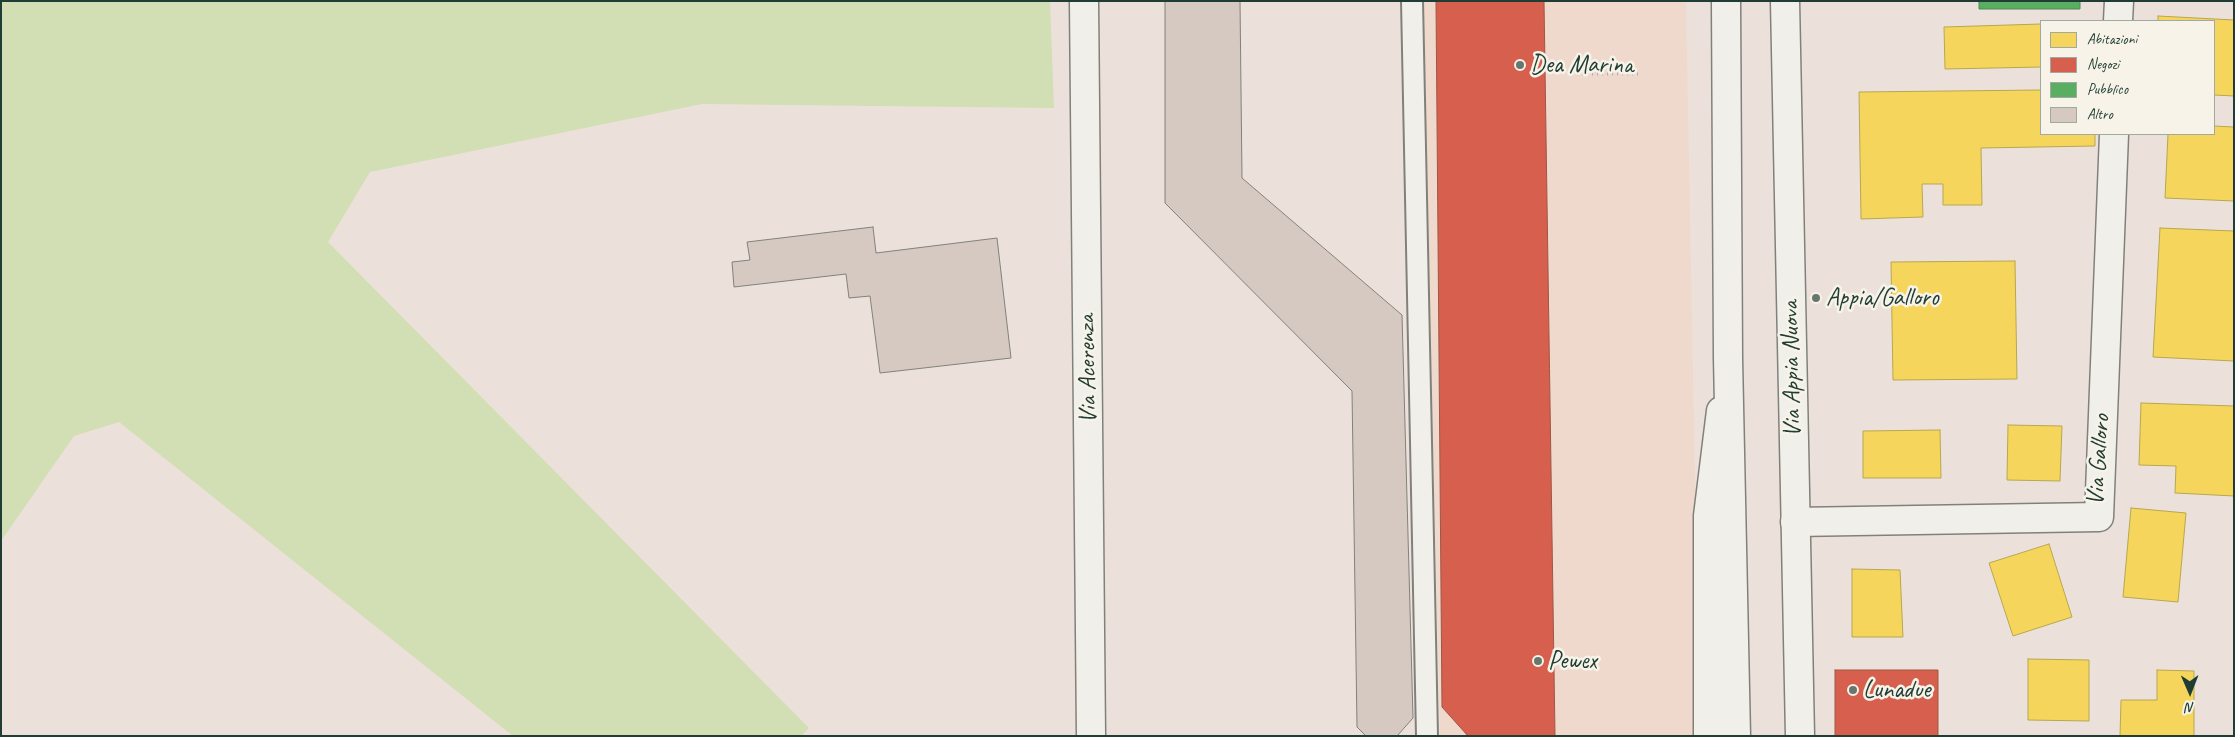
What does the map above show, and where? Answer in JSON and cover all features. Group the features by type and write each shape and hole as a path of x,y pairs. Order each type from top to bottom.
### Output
{"street":[{"name":"Via Acerenza","path":"1084,1 1091,736"},
{"path":"1726,1 1728,358 1736,736"},
{"name":"Via Appia Nuova","path":"1785,1 1800,736"},
{"path":"2118,20 2119,1"},
{"name":"Via Galloro","path":"1795,522 2099,517 2114,135"},
{"path":"1708,736 1708,516 1728,358"}],"lane":[{"path":"1412,1 1427,736"}],"path":[{"path":"1572,74 1641,74"}],"shaded area":[{"path":"1422,1 1686,1 1700,736 1440,736"}],"green space":[{"path":"1,1 1050,1 1054,108 702,104 370,172 328,242 809,728 801,736 513,736 119,422 74,436 1,541"}],"building: Abitazioni":[{"path":"2158,16 2234,20 2234,96 2215,95 2215,20 2158,20"},
{"path":"2040,24 2040,67 1945,69 1944,27"},
{"path":"2040,90 2040,135 2095,135 2095,146 1981,148 1982,205 1943,205 1943,184 1922,184 1923,217 1861,219 1859,92"},
{"path":"2215,126 2234,127 2234,201 2165,198 2168,135 2215,135"},
{"path":"2160,228 2234,231 2234,361 2153,357"},
{"path":"2015,261 2017,379 1893,380 1891,262"},
{"path":"2141,403 2234,406 2234,496 2175,493 2176,466 2139,465"},
{"path":"2008,425 2062,426 2060,481 2007,480"},
{"path":"1940,430 1941,478 1863,478 1863,431"},
{"path":"2131,508 2186,513 2178,602 2123,597"},
{"path":"2049,544 2072,617 2013,636 1989,563"},
{"path":"1852,569 1900,570 1903,637 1852,637"},
{"path":"2028,659 2089,660 2089,721 2028,720"},
{"path":"2157,670 2194,671 2194,736 2120,736 2121,700 2157,700"}],"building: Negozi":[{"path":"1436,1 1544,1 1555,736 1468,736 1442,707"},
{"path":"1835,670 1938,670 1938,736 1835,736"}],"building: Pubblico":[{"path":"1979,1 2080,1 2080,9 1979,9"}],"building: Altro":[{"path":"1165,1 1240,1 1242,178 1402,315 1413,718 1397,736 1366,736 1357,727 1352,391 1165,203"},
{"path":"873,227 876,253 997,238 1011,358 880,373 870,296 849,298 846,274 734,287 732,262 750,260 747,242"}],"place":[{"name":"Dea Marina","path":"1520,65"},
{"name":"Appia/Galloro","path":"1816,298"},
{"name":"Pewex","path":"1538,661"},
{"name":"Lunadue","path":"1853,690"}]}
